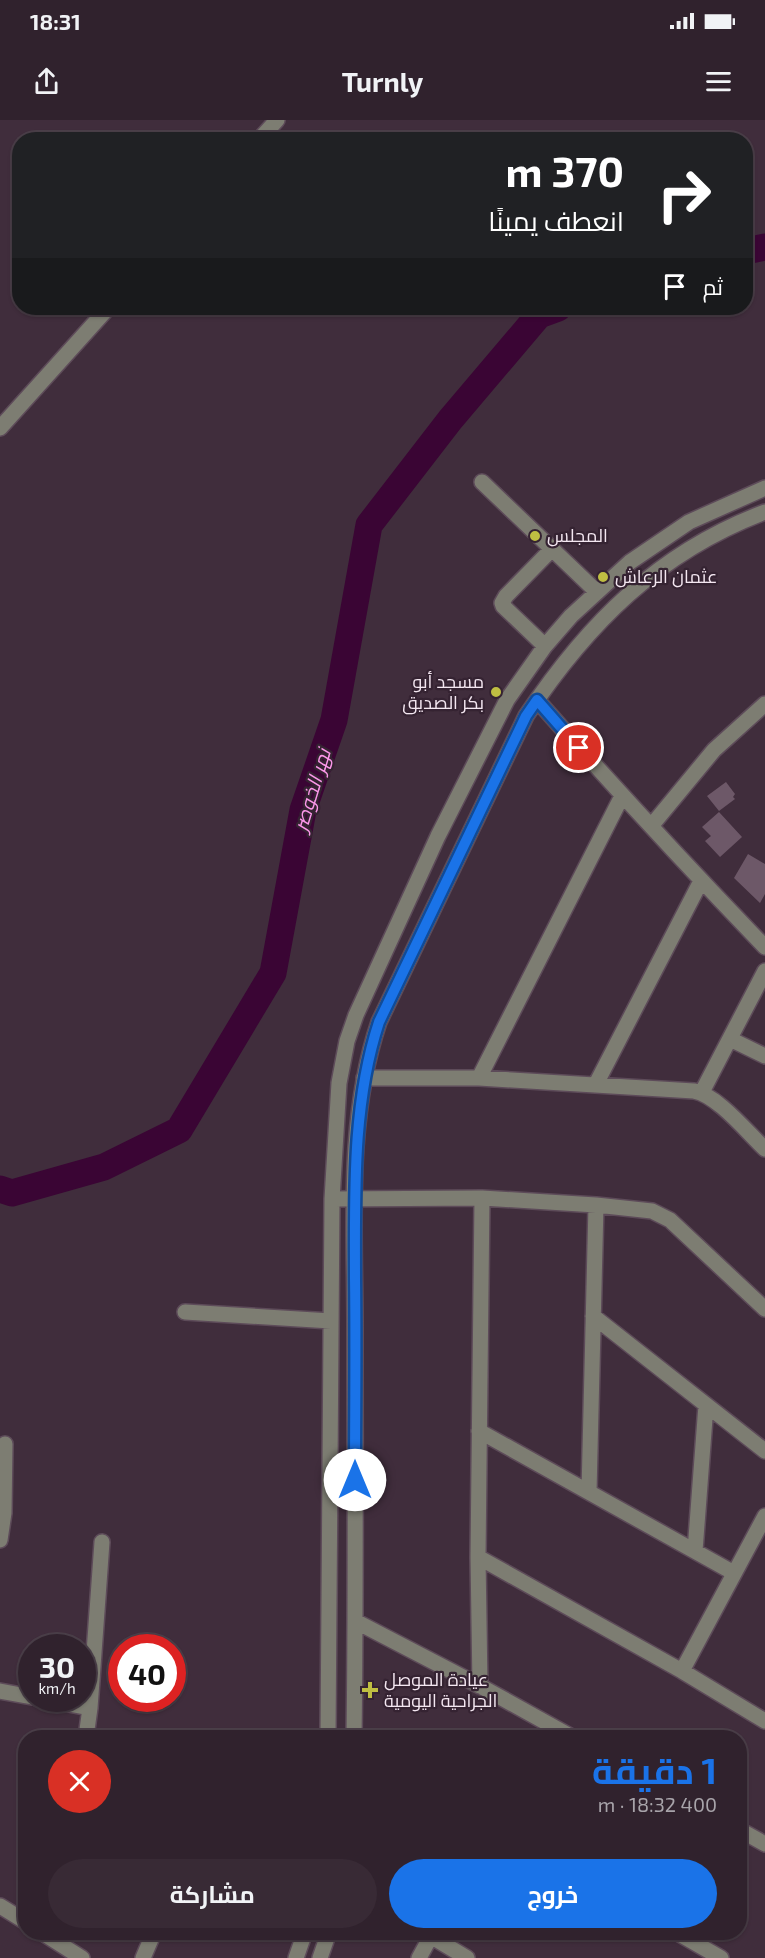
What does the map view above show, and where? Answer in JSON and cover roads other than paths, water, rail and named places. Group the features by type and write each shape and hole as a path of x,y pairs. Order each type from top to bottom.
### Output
{"street":[{"path":"266,132 277,120"},
{"path":"0,428 102,315"},
{"path":"482,482 597,592"},
{"path":"328,1730 332,1199 336,1102 347,1041 356,1015 438,836 507,700 545,646 571,616 630,562 688,522 765,488"},
{"path":"354,1730 355,1198 358,1123 364,1078 379,1022 461,848 526,716 537,700 605,615 644,580 671,560 730,526 765,512"},
{"path":"545,646 502,603 506,596 552,549"},
{"path":"537,700 622,796 765,946"},
{"path":"652,825 714,750 765,704"},
{"path":"479,1078 622,796"},
{"path":"438,836 461,848"},
{"path":"596,1084 701,880"},
{"path":"702,1092 765,971"},
{"path":"730,1039 765,1056"},
{"path":"364,1078 479,1078 702,1092 717,1103 765,1149"},
{"path":"332,1199 482,1198 652,1211 670,1220 765,1309"},
{"path":"480,1686 478,1557 482,1198"},
{"path":"589,1492 596,1205"},
{"path":"185,1312 331,1321"},
{"path":"593,1316 765,1451"},
{"path":"695,1551 706,1405"},
{"path":"479,1431 734,1573"},
{"path":"0,1540 5,1444"},
{"path":"682,1671 765,1516"},
{"path":"95,1634 102,1542"},
{"path":"478,1557 682,1671 765,1721"},
{"path":"355,1621 559,1730"},
{"path":"0,1691 18,1694"},
{"path":"87,1730 89,1712"},
{"path":"747,1834 765,1844"},
{"path":"0,1906 18,1917"},
{"path":"54,1940 82,1958"},
{"path":"143,1958 151,1940"},
{"path":"296,1958 302,1940"},
{"path":"320,1958 326,1940"},
{"path":"419,1958 425,1940"},
{"path":"437,1940 467,1958"},
{"path":"690,1940 721,1958"}],"waterway":[{"name":"نهر الخوصر","path":"753,250 765,247"},
{"name":"نهر الخوصر","path":"0,1189 12,1193 104,1167 179,1130 273,973 303,810 334,720 369,525 450,420 539,315"}],"place":[{"name":"المجلس","path":"535,536"},
{"name":"عثمان الرعاش","path":"603,577"},
{"name":"مسجد أبو بكر الصديق","path":"496,692"},
{"name":"عيادة الموصل الجراحية اليومية","path":"370,1690"}]}
